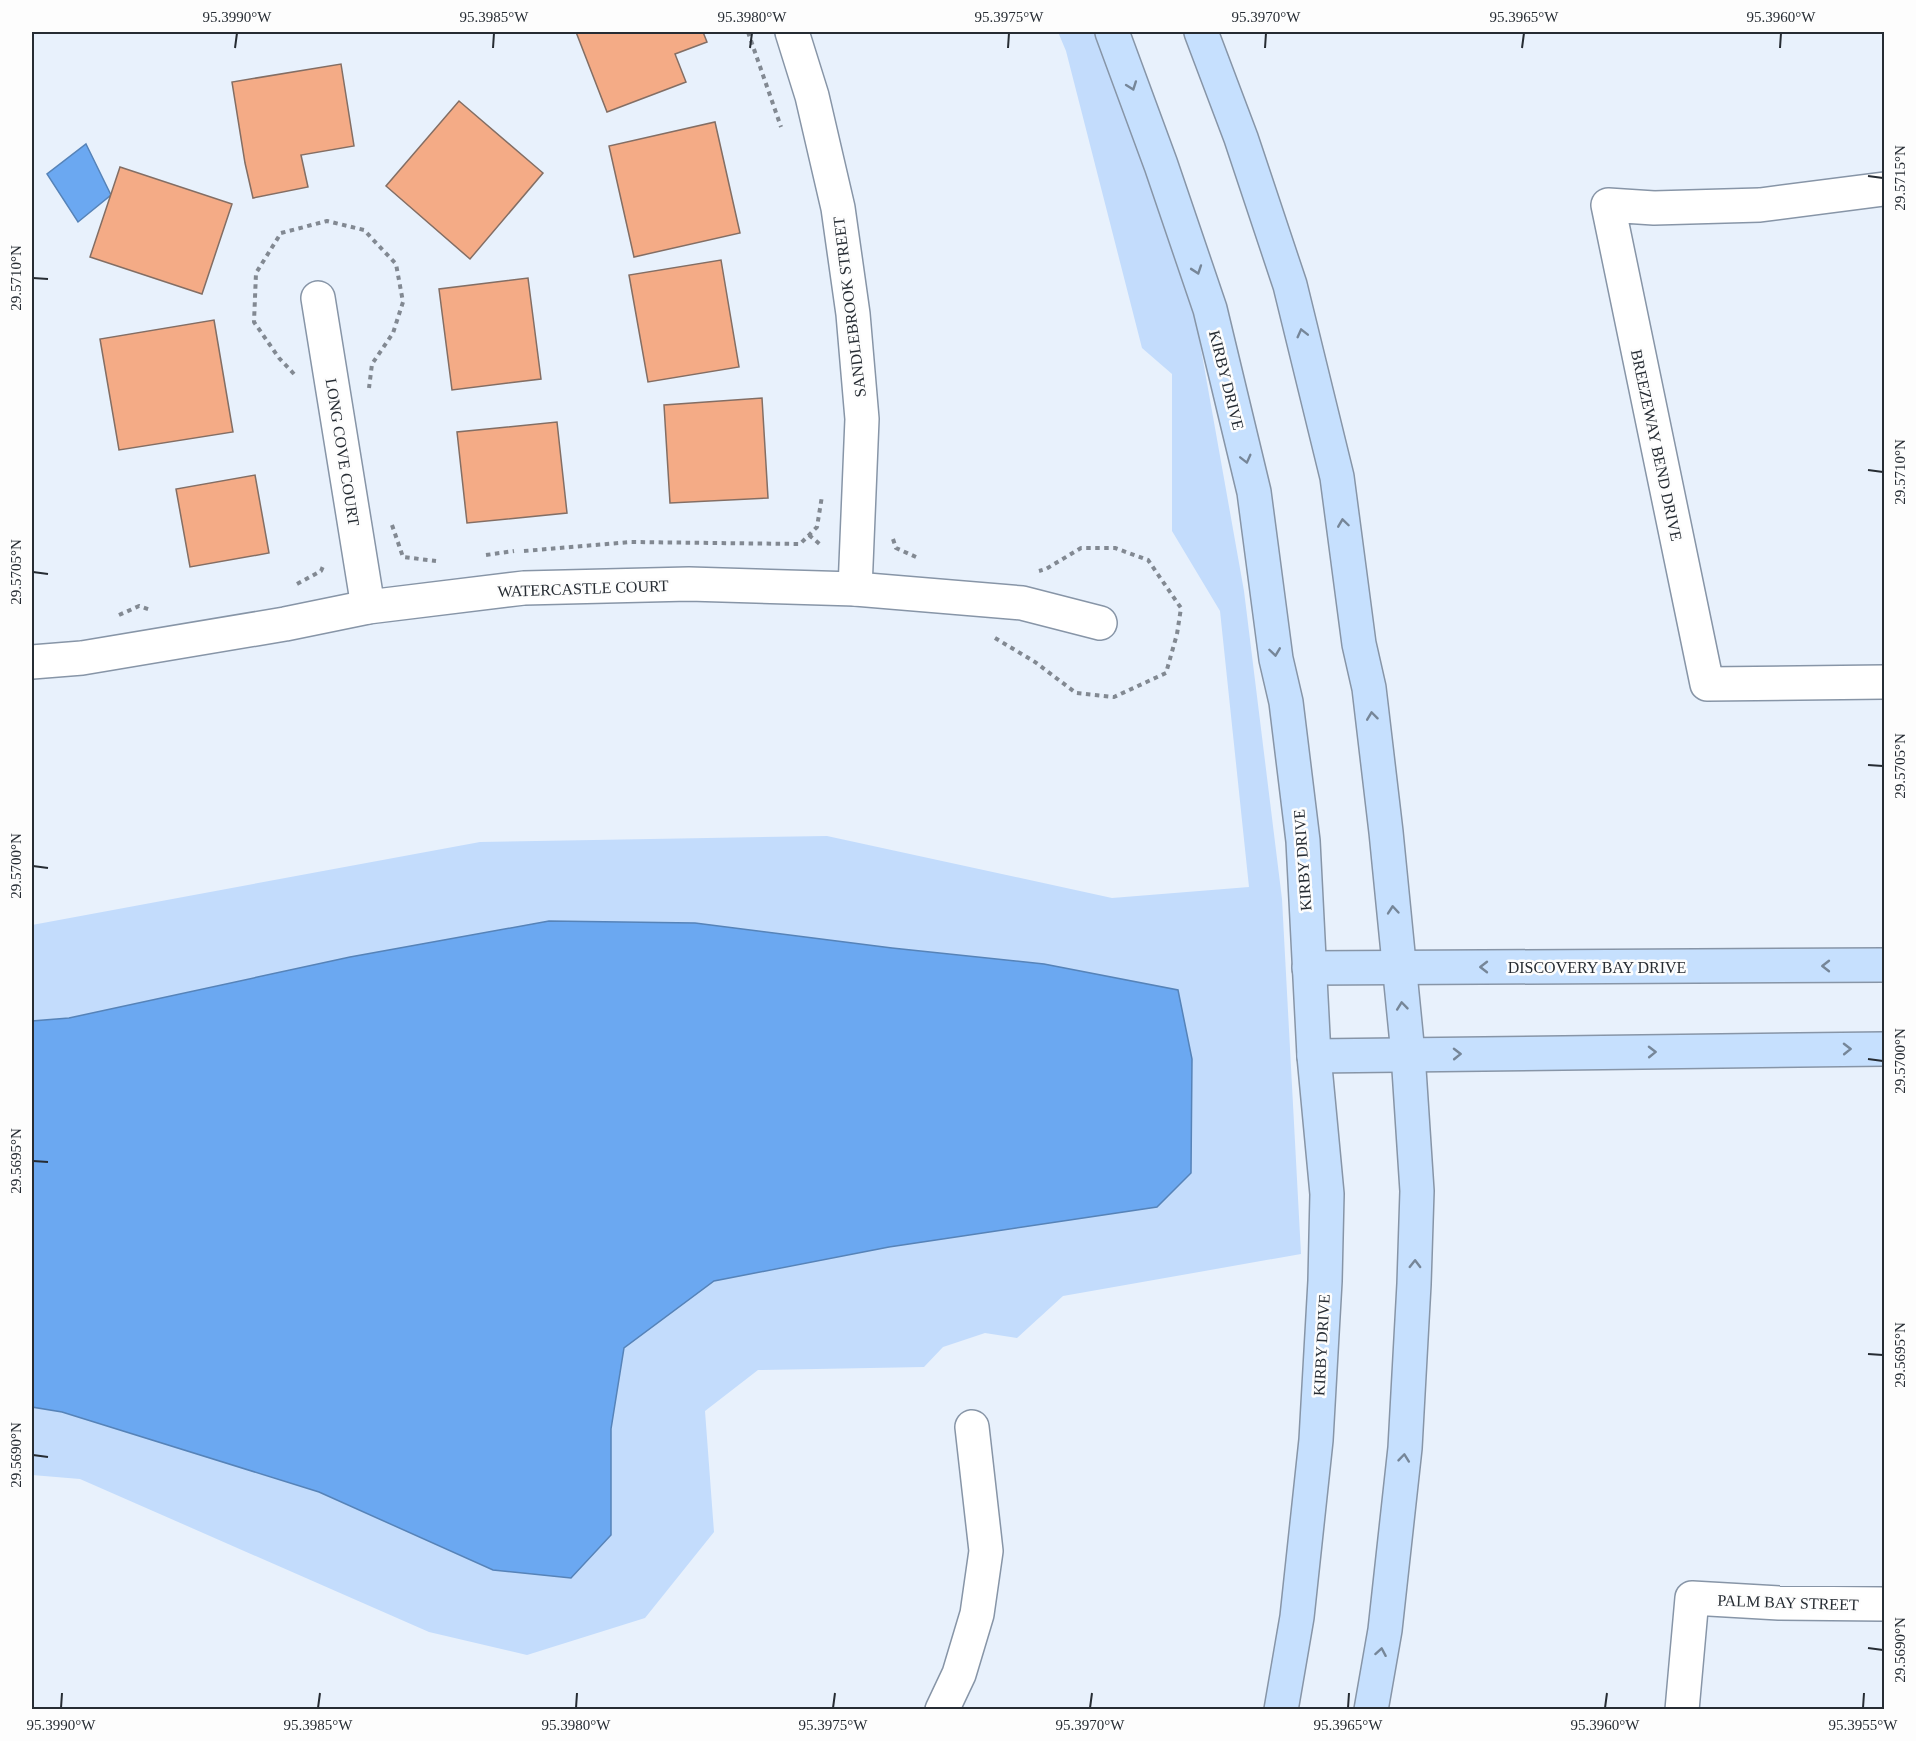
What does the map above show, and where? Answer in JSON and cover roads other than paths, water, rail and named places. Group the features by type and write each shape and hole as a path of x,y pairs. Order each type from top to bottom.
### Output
{"main road":[{"name":"KIRBY DRIVE","path":"1112,32 1161,165 1210,309 1254,492 1276,659 1286,702 1303,841 1314,1056 1327,1194 1325,1281 1316,1440 1297,1617 1281,1710"},
{"path":"1201,32 1290,285 1337,477 1359,644 1369,688 1386,832 1408,1054 1417,1191 1405,1448 1385,1630 1371,1710"},
{"name":"DISCOVERY BAY DRIVE","path":"1309,968 1884,965"},
{"path":"1314,1056 1884,1049"}],"street":[{"name":"SANDLEBROOK STREET","path":"792,32 812,96 838,208 854,314 862,419 855,589"},
{"name":"BREEZEWAY BEND DRIVE","path":"1884,189 1760,205 1654,208 1608,205 1707,684 1884,682"},
{"name":"LONG COVE COURT","path":"318,298 368,607"},
{"name":"WATERCASTLE COURT","path":"32,662 82,658 285,624 368,607 524,588 689,584 855,589 1022,603 1100,624"},
{"path":"942,1710 959,1674 977,1614 986,1551 972,1427"},
{"name":"PALM BAY STREET","path":"1682,1710 1692,1598 1779,1603 1884,1604"}],"water":[{"path":"86,144 111,195 78,222 47,174"},
{"path":"549,921 695,923 892,948 1044,964 1178,990 1192,1059 1191,1173 1157,1207 889,1247 714,1281 624,1348 611,1429 611,1535 571,1578 493,1570 319,1492 62,1412 32,1407 32,1021 69,1018 350,957"}]}
